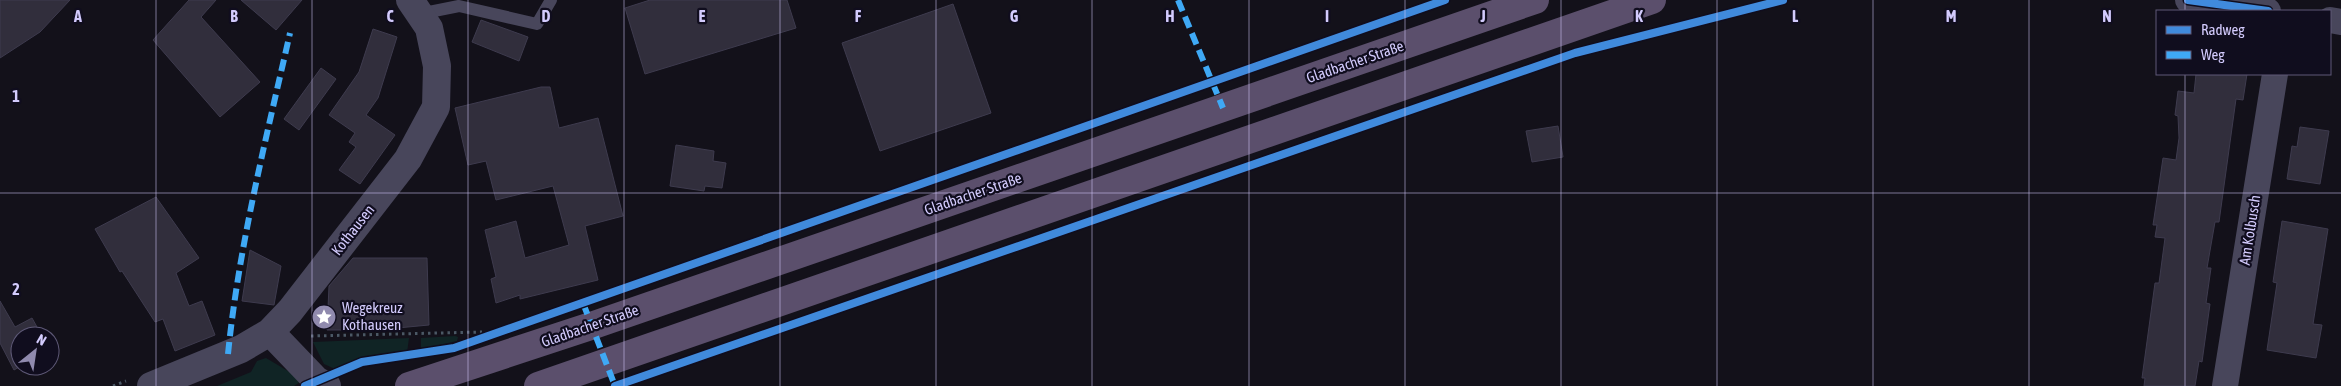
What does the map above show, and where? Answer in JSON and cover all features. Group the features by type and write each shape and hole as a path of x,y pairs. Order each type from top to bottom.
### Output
{"main road":[{"name":"Gladbacher Straße","path":"409,386 591,326 1535,0"},
{"path":"538,386 1652,0"}],"street":[{"path":"2188,0 2261,10"},
{"name":"Kothausen","path":"142,382 240,348 277,340 290,311 408,159 436,107 437,66 429,28 415,7"},
{"name":"Am Kolbusch","path":"2224,386 2275,75"},
{"path":"277,340 316,380 327,386"}],"lane":[{"path":"415,7 459,6 537,24 550,0"}],"path":[{"path":"277,340 303,336 490,333"},
{"path":"472,341 490,333"},
{"path":"113,386 142,382"}],"green space":[{"path":"458,337 457,341 421,349 421,338"},
{"path":"409,338 407,353 373,356 335,369 324,364 313,342"},
{"path":"266,358 303,380 294,386 217,386 251,372 257,361"}],"building":[{"path":"0,0 70,0 40,32 0,58"},
{"path":"189,0 216,0 201,17 260,82 220,117 153,40"},
{"path":"241,0 302,0 276,30"},
{"path":"650,0 787,0 796,28 645,74 625,8"},
{"path":"953,4 991,113 880,151 842,43"},
{"path":"481,20 528,37 519,61 472,42"},
{"path":"373,29 397,37 378,98 366,115 395,135 360,184 339,170 356,147 349,142 355,133 329,115 359,72"},
{"path":"321,68 336,79 299,130 284,119"},
{"path":"2196,75 2247,75 2243,100 2236,99 2219,222 2215,222 2207,268 2211,268 2206,303 2210,304 2202,362 2199,361 2195,386 2144,386 2145,378 2142,378 2155,283 2159,283 2165,238 2155,237 2157,225 2153,225 2163,158 2176,160 2179,138 2178,116 2175,115 2178,91 2194,93"},
{"path":"541,87 550,87 559,128 598,118 623,216 585,226 598,280 520,299 520,295 496,303 491,279 496,277 485,230 516,221 525,258 569,245 553,186 496,200 486,161 468,165 455,108"},
{"path":"1558,126 1563,157 1532,162 1526,131"},
{"path":"2300,127 2329,131 2320,184 2287,179 2292,146 2297,147"},
{"path":"676,145 714,151 713,161 726,163 722,188 705,186 704,191 670,186"},
{"path":"156,197 199,258 176,273 189,306 202,301 215,335 175,351 163,319 155,322 122,271 120,272 95,229"},
{"path":"2282,221 2328,229 2313,324 2322,325 2316,358 2267,350 2277,283 2273,282"},
{"path":"250,250 281,266 274,305 242,301"},
{"path":"353,258 427,258 429,325 376,330 327,330 329,286"},
{"path":"0,301 14,326 10,326 10,362 0,343"},
{"path":"32,318 36,326 17,326"}],"marked path":[{"path":"1178,0 1223,108"},
{"path":"228,354 246,232 290,33"},
{"path":"583,303 615,386 618,385"}],"cycle path":[{"path":"305,386 362,362 454,348 1445,0"},
{"path":"615,386 1575,53 1783,0"},
{"path":"2188,0 2261,10"}],"place":[{"name":"Wegekreuz Kothausen","path":"324,317"}]}
